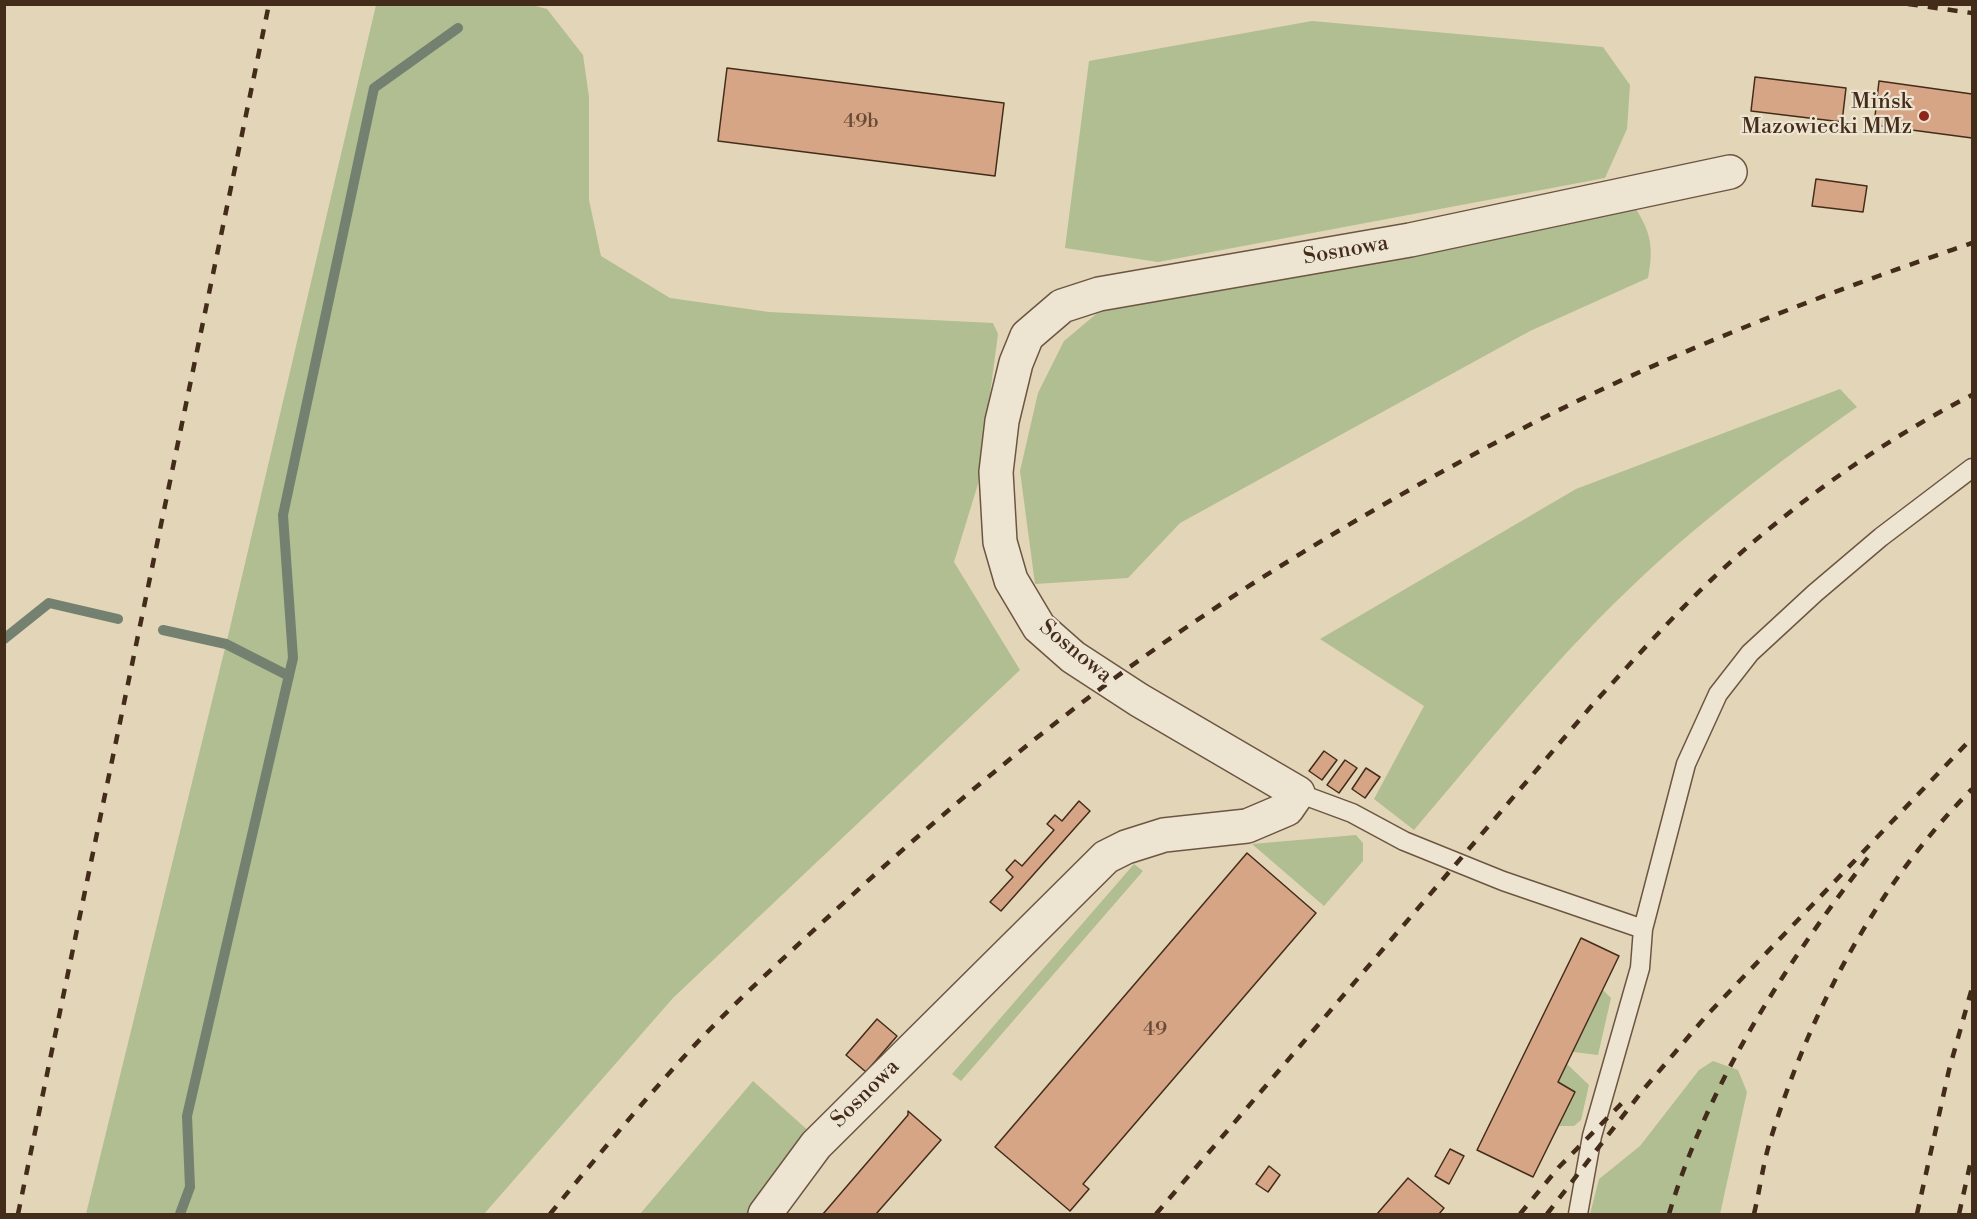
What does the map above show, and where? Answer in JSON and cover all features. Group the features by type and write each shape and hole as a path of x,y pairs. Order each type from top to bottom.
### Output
{"street":[{"name":"Sosnowa","path":"765,1215 816,1145 1106,857 1126,847 1164,835 1247,826 1287,809 1298,793 1139,700 1073,657 1039,627 1024,605 1011,580 1000,542 996,472 1008,390 1027,336 1062,306 1099,294 1410,240 1730,172"}],"lane":[{"path":"1578,1215 1592,1136 1640,969 1643,929 1686,764 1719,694 1750,653 1815,593 1881,537 1972,468"},
{"path":"1298,793 1352,813 1404,841 1503,881 1643,929"}],"green space":[{"path":"528,4 547,9 583,55 589,97 589,200 601,256 670,298 769,312 993,323 998,334 978,484 954,562 1020,670 673,998 484,1214 86,1214 228,636 376,5"},
{"path":"1312,21 1603,47 1630,85 1627,129 1605,178 1158,262 1065,248 1089,61"},
{"path":"1634,206 1650,240 1651,257 1648,278 1530,331 1180,523 1128,578 1035,584 1020,471 1038,393 1064,341 1108,304"},
{"path":"1840,389 1857,407 1738,495 1626,592 1544,678 1414,830 1374,799 1424,706 1320,639 1576,489"},
{"path":"1356,835 1363,843 1363,861 1324,906 1252,844"},
{"path":"1134,864 1143,871 961,1081 952,1074"},
{"path":"1603,990 1611,998 1598,1055 1573,1052"},
{"path":"1713,1061 1738,1070 1747,1092 1720,1214 1590,1214 1599,1179 1640,1146 1699,1070"},
{"path":"1567,1064 1589,1085 1581,1120 1574,1126 1558,1126 1558,1082"},
{"path":"753,1081 812,1134 750,1214 640,1214"}],"building":[{"path":"727,68 1004,103 995,176 718,141"},
{"path":"1755,77 1846,88 1842,122 1751,111"},
{"name":"Mińsk Mazowiecki MMz","path":"1879,81 1972,94 1972,138 1874,125"},
{"path":"1816,179 1867,186 1863,212 1812,206"},
{"path":"1324,751 1337,760 1322,780 1309,771"},
{"path":"1345,760 1357,768 1339,793 1327,785"},
{"path":"1366,768 1380,777 1365,798 1352,789"},
{"path":"1079,801 1090,811 1001,911 990,902 1013,877 1006,870 1015,860 1022,866 1054,830 1047,824 1055,815 1062,821"},
{"path":"1247,853 1316,913 1083,1184 1089,1189 1070,1211 995,1147"},
{"path":"1581,938 1619,956 1558,1082 1575,1092 1533,1177 1477,1150"},
{"path":"877,1019 897,1036 866,1072 846,1055"},
{"path":"908,1111 941,1140 876,1214 823,1214 908,1115"},
{"path":"1450,1149 1464,1156 1449,1184 1435,1176"},
{"path":"1269,1166 1280,1175 1268,1192 1256,1184"},
{"path":"1408,1178 1444,1208 1439,1214 1377,1214"}],"waterway":[{"path":"180,1214 190,1187 187,1116 293,658 283,515 374,88 458,28"},
{"path":"4,639 49,603 118,619"},
{"path":"163,630 226,644 289,676"}],"railway":[{"path":"18,1214 269,4"},
{"path":"1908,4 1972,13"},
{"path":"550,1214 692,1048 745,994 936,821 1038,737 1154,650 1249,586 1346,526 1553,413 1670,358 1730,333 1850,286 1972,243"},
{"path":"1156,1214 1594,703 1695,596 1770,528 1835,479 1902,434 1972,395"},
{"path":"1547,1214 1643,1090 1707,1015 1972,738"},
{"path":"1754,1214 1771,1138 1787,1090 1827,996 1850,951 1906,866 1937,827 1972,789"},
{"path":"1669,1214 1685,1165 1705,1118 1753,1026 1809,938 1870,855"},
{"path":"1917,1214 1949,1070 1972,988"},
{"path":"1520,1214 1559,1167 1628,1097"},
{"path":"1959,1214 1972,1156"}],"place":[{"name":"Mińsk Mazowiecki MMz","path":"1924,116"}]}
